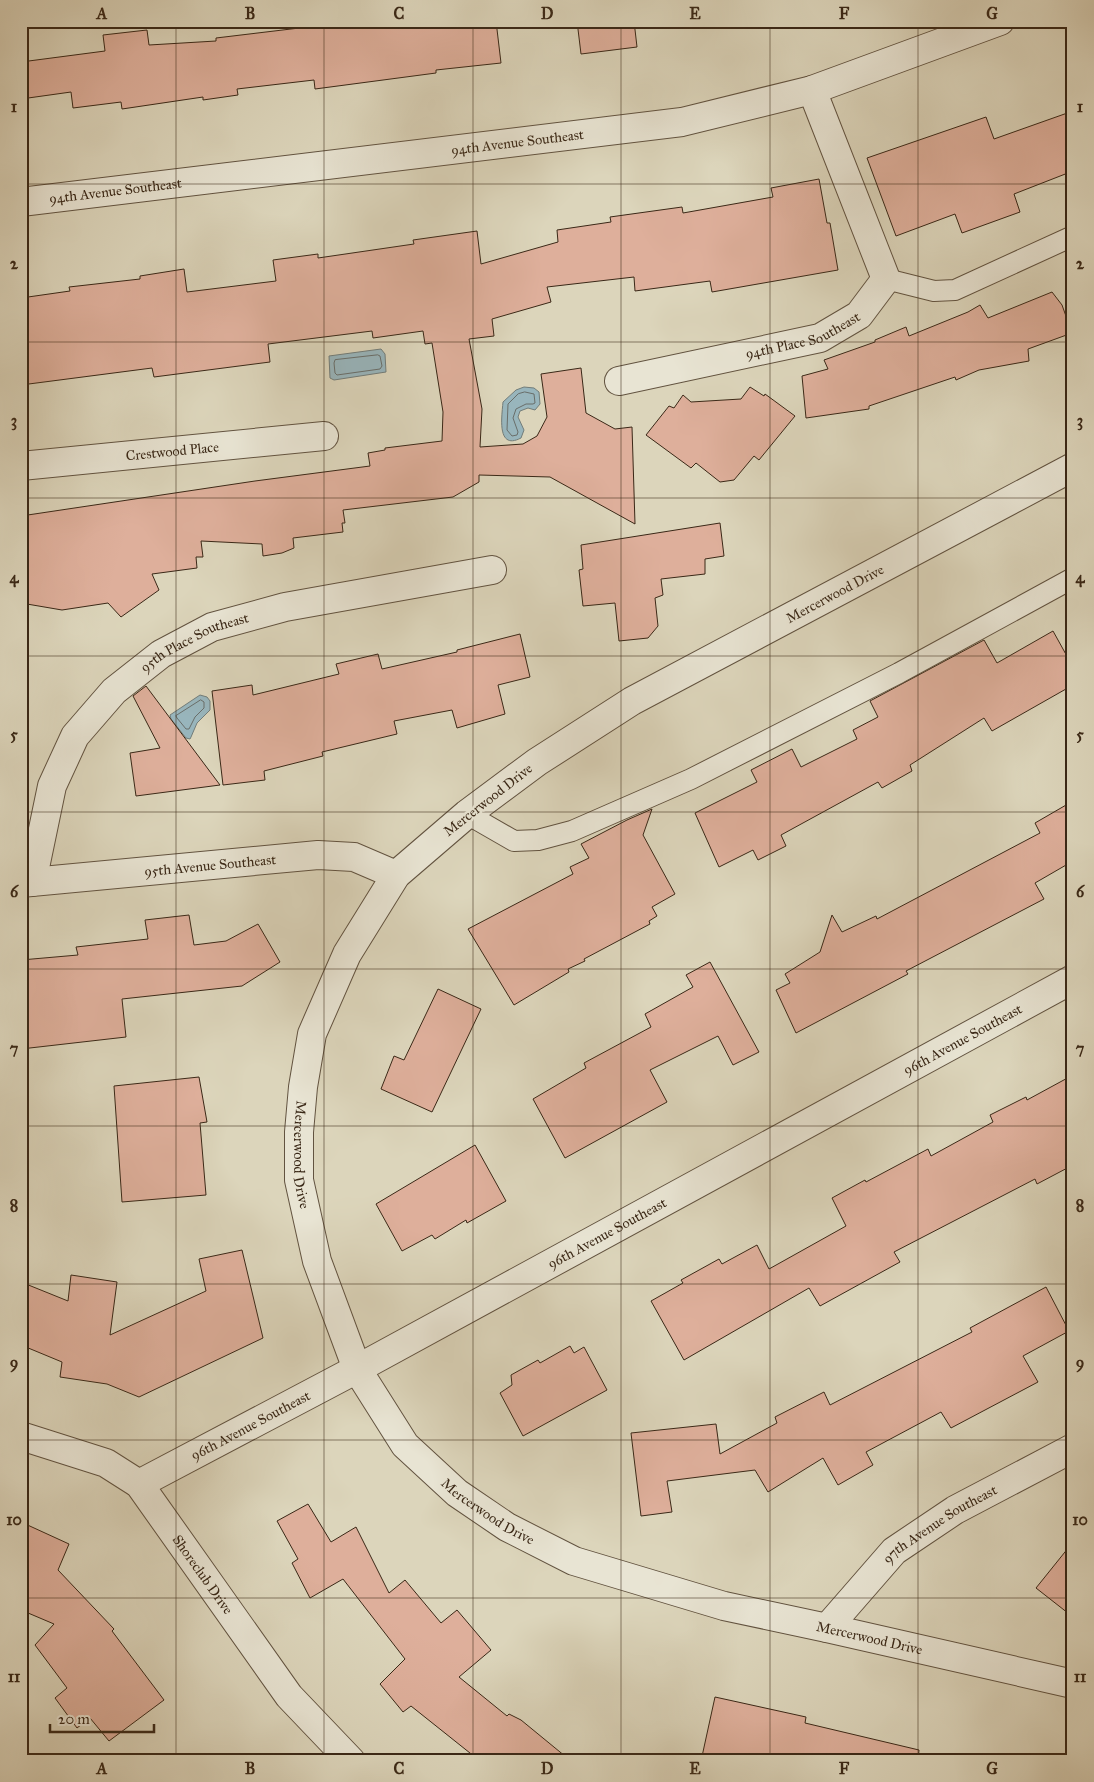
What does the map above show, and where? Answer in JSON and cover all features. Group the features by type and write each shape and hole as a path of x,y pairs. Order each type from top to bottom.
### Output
{"street":[{"name":"94th Avenue Southeast","path":"21,202 682,122 812,90 1000,21"},
{"path":"812,90 886,278"},
{"name":"94th Place Southeast","path":"619,381 820,338 860,315 886,278"},
{"name":"Crestwood Place","path":"21,466 324,436"},
{"name":"Mercerwood Drive","path":"1073,467 632,701 537,762 467,814 396,875 347,954 312,1034 303,1087 299,1132 299,1180 317,1260 357,1369 404,1445 457,1493 507,1527 574,1561 724,1606 1073,1684"},
{"name":"95th Place Southeast","path":"27,883 52,786 75,736 114,691 161,654 212,627 285,607 492,570"},
{"name":"95th Avenue Southeast","path":"27,883 318,855 354,857 396,875"},
{"name":"96th Avenue Southeast","path":"139,1484 357,1369 1073,979"},
{"name":"Shoreclub Drive","path":"21,1436 106,1463 139,1484 289,1696 351,1761"},
{"name":"97th Avenue Southeast","path":"827,1628 894,1551 955,1510 1073,1448"}],"lane":[{"path":"886,278 934,291 955,290 1073,236"},
{"path":"467,814 514,840 538,840 572,831 700,774 899,673 1073,578"}],"water":[{"path":"381,349 385,354 386,372 334,380 330,378 329,356"},
{"path":"524,387 534,388 539,392 540,404 535,410 528,408 520,411 518,417 524,430 521,438 513,441 508,440 502,430 503,402 516,390"},
{"path":"200,695 207,697 210,701 210,710 197,723 190,739 186,738 170,715"}],"building":[{"path":"316,21 496,21 501,63 436,70 436,73 315,89 314,80 237,89 238,95 203,100 203,97 122,109 121,102 73,108 71,92 21,99 21,62 105,51 103,35 147,30 149,45 216,41 216,38 316,26"},
{"path":"577,21 634,21 637,47 581,54"},
{"path":"1073,111 1073,171 1014,194 1020,212 962,233 955,214 896,236 867,158 986,117 994,139"},
{"path":"819,179 827,223 830,223 838,270 712,292 710,281 635,291 634,277 547,287 551,302 492,319 494,336 469,339 482,409 480,447 523,444 537,436 547,417 541,374 581,368 586,413 615,429 632,427 635,524 550,477 479,475 479,482 453,497 343,510 345,523 342,523 343,532 293,538 294,548 282,553 263,556 262,544 201,541 203,557 196,557 197,568 152,574 159,590 121,617 108,603 62,610 21,603 21,516 370,466 368,453 385,450 385,448 442,441 443,412 432,343 425,344 423,331 373,338 372,331 268,344 270,362 154,377 152,368 21,385 21,298 70,291 69,287 140,279 140,276 184,269 187,292 276,281 273,260 318,254 318,258 414,244 413,240 477,231 481,264 558,242 557,230 611,222 610,217 682,207 683,213 773,197 771,188"},
{"path":"1052,292 1062,305 1072,333 1028,349 1029,361 979,370 956,380 955,377 869,406 869,409 806,418 802,376 828,369 824,360 875,342 875,340 906,327 909,336 968,312 980,305 988,318"},
{"path":"750,387 764,396 765,394 795,416 759,460 754,456 734,480 720,482 696,463 691,468 646,435 669,406 674,408 683,395 691,402 741,399"},
{"path":"720,523 724,556 705,559 705,574 661,579 663,595 655,598 658,626 648,638 619,641 615,603 583,606 579,570 583,569 581,545"},
{"path":"1053,631 1073,667 1073,685 992,731 984,718 910,765 912,771 882,788 878,782 781,835 786,846 758,860 753,850 719,867 695,813 757,782 751,770 792,749 801,767 857,739 853,730 878,717 870,701 984,640 997,663"},
{"path":"520,634 530,677 498,685 505,714 457,728 452,710 394,721 397,734 322,752 323,756 264,771 265,780 223,785 212,691 252,685 253,695 339,674 336,664 378,654 382,669 457,652 457,650"},
{"path":"146,686 220,785 136,796 130,753 160,748 133,696"},
{"path":"1073,801 1073,861 1035,883 1044,899 906,971 908,974 796,1033 776,990 790,983 785,974 820,952 832,915 842,932 876,916 877,919 1040,833 1035,823"},
{"path":"652,809 643,835 675,894 652,907 657,916 649,921 650,924 584,959 585,961 568,969 569,972 514,1005 468,929 573,874 570,867 589,858 581,844"},
{"path":"189,915 194,945 226,941 258,924 280,962 242,986 122,999 126,1037 21,1049 21,960 78,955 76,947 148,939 145,920"},
{"path":"710,962 759,1052 733,1065 718,1036 650,1070 667,1102 565,1158 533,1099 586,1068 584,1063 651,1027 645,1014 693,987 686,975"},
{"path":"438,989 481,1009 432,1112 381,1089 394,1056 404,1060"},
{"path":"1073,1075 1073,1165 1037,1184 1035,1179 894,1252 900,1262 820,1306 809,1288 684,1360 651,1301 683,1283 681,1280 719,1259 722,1264 757,1245 769,1269 846,1226 832,1198 928,1149 931,1156 993,1122 990,1115 1026,1097 1027,1100"},
{"path":"199,1077 207,1122 200,1123 206,1195 122,1202 114,1086"},
{"path":"475,1145 506,1201 467,1223 466,1220 435,1239 432,1235 402,1251 376,1204"},
{"path":"242,1250 263,1338 139,1397 107,1384 60,1377 62,1362 21,1345 21,1282 68,1301 71,1275 117,1282 110,1335 206,1291 199,1259"},
{"path":"1046,1287 1069,1331 1023,1356 1038,1382 951,1428 941,1412 866,1452 873,1465 838,1485 823,1458 768,1492 755,1470 667,1481 672,1512 641,1516 631,1433 716,1424 720,1454 777,1423 775,1417 824,1392 830,1405 972,1332 970,1328"},
{"path":"570,1346 574,1353 584,1347 607,1390 523,1436 500,1393 512,1385 511,1375 538,1360 540,1363"},
{"path":"308,1504 331,1542 356,1527 389,1593 405,1580 441,1623 457,1610 491,1650 459,1677 507,1716 509,1714 521,1720 571,1761 480,1761 411,1706 403,1712 380,1684 405,1659 343,1579 310,1598 292,1563 298,1559 277,1521"},
{"path":"21,1522 69,1544 58,1570 114,1629 112,1631 164,1700 109,1741 90,1718 77,1728 55,1698 67,1688 35,1645 54,1624 21,1610"},
{"path":"1073,1542 1073,1617 1036,1588"},
{"path":"715,1697 806,1717 805,1723 919,1750 918,1761 701,1761"}]}
